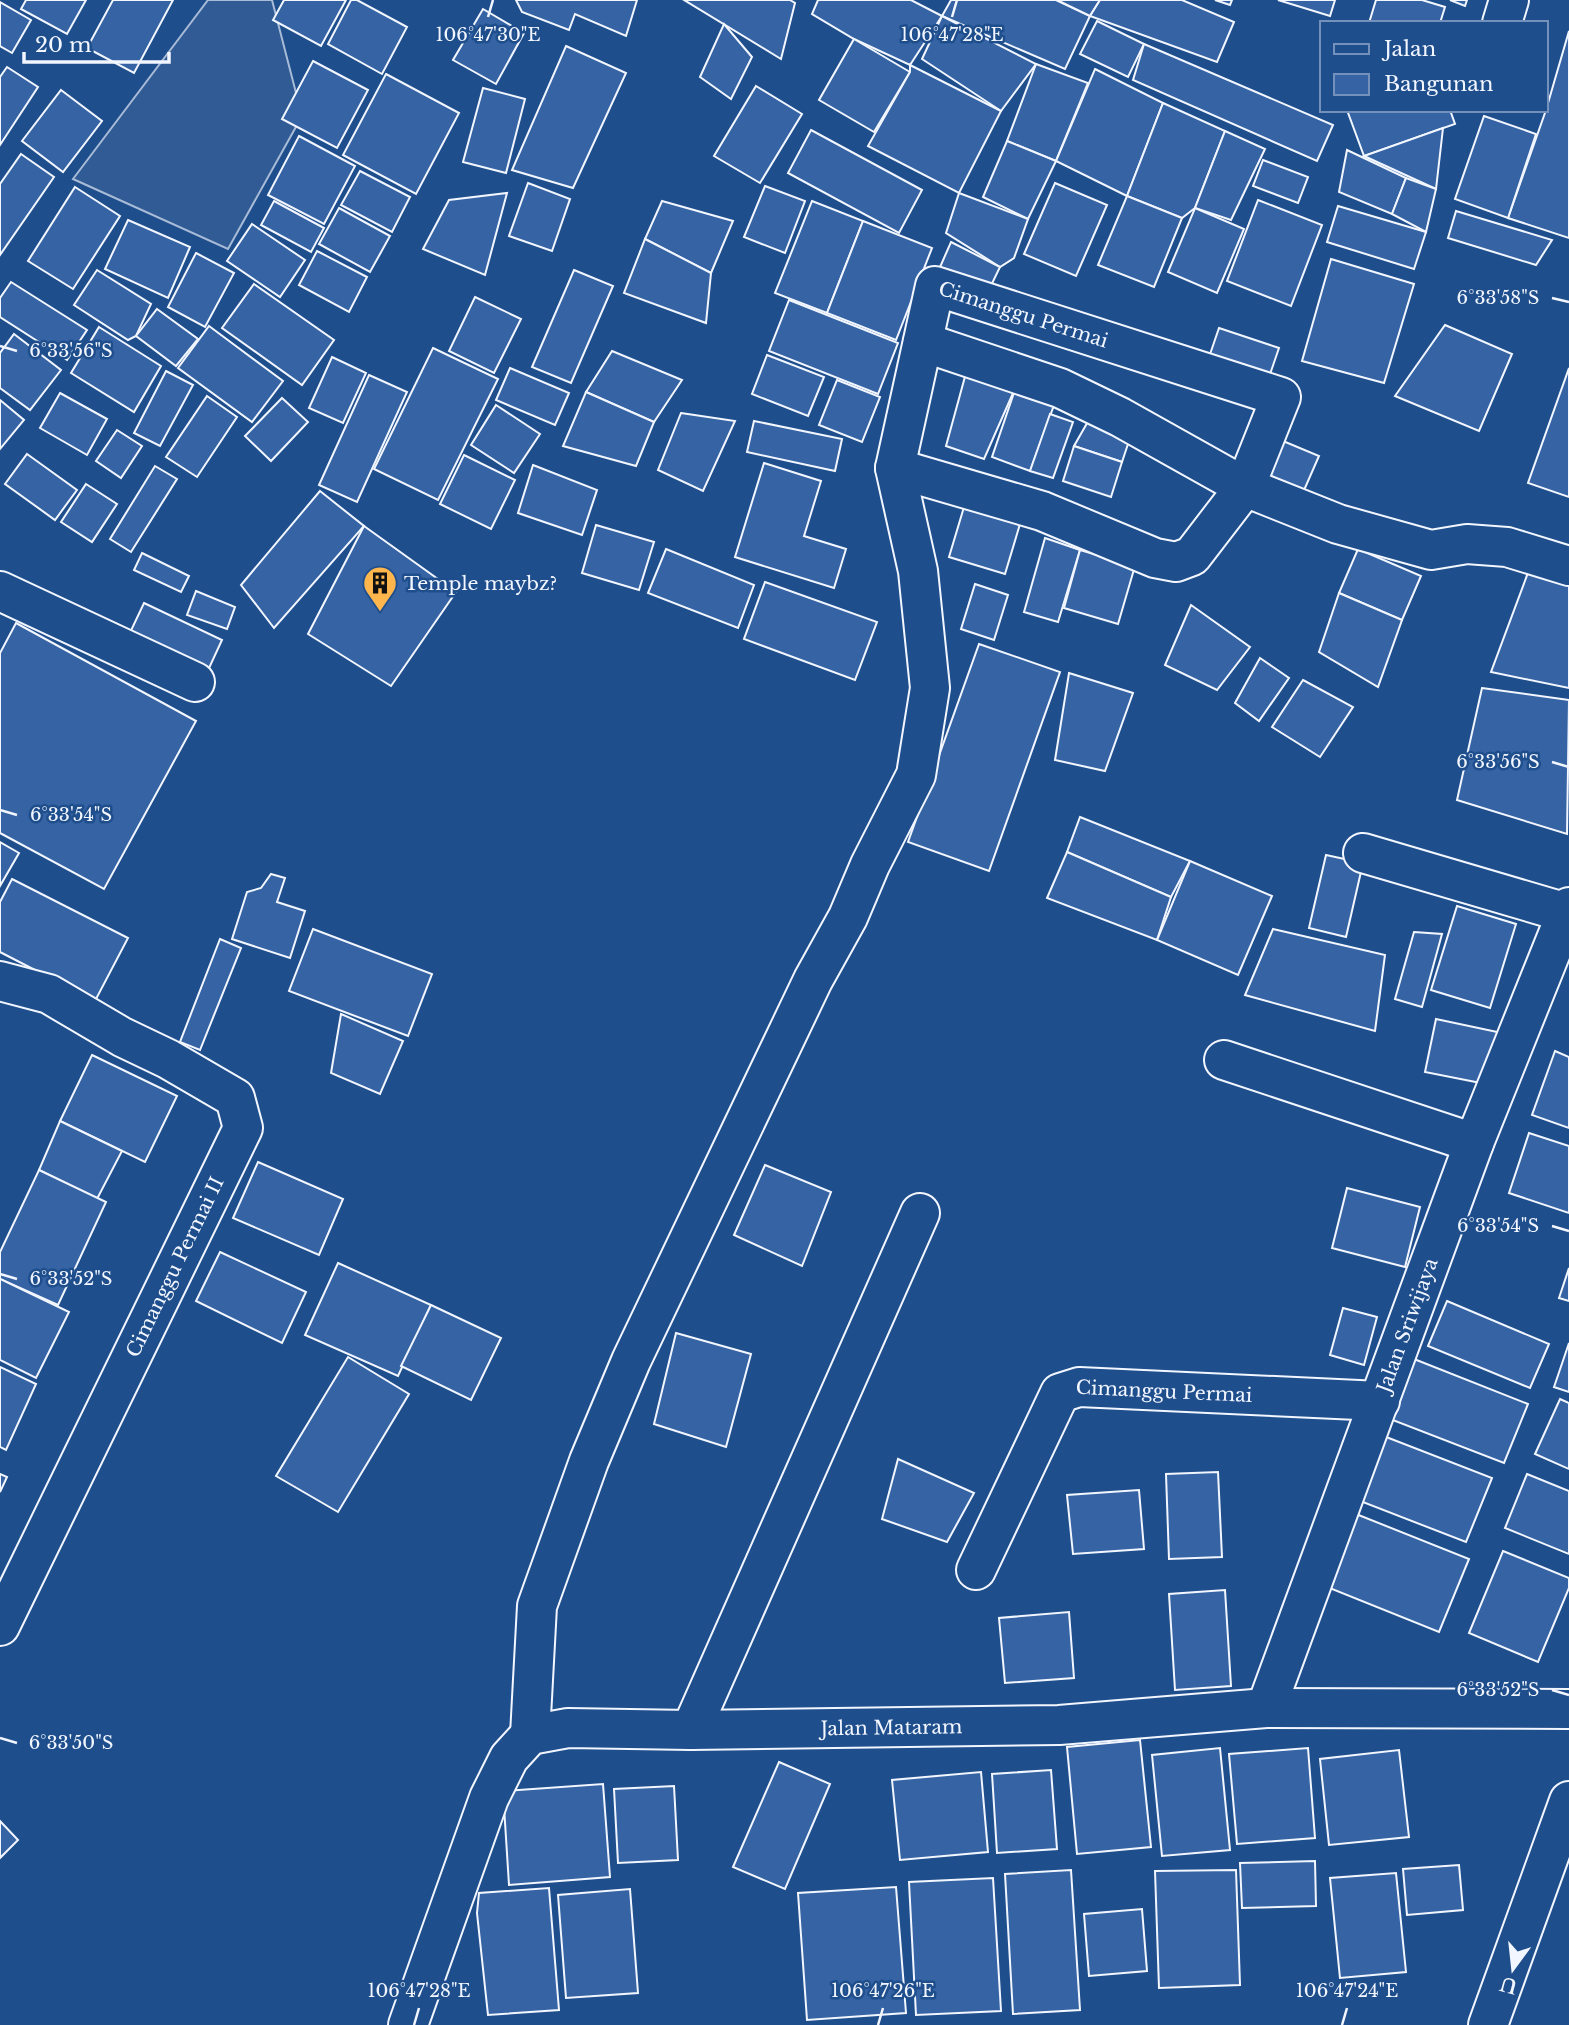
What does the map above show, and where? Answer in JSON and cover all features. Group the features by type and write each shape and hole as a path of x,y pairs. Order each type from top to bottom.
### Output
{"street":[{"path":"1503,21 1509,0"},
{"name":"Cimanggu Permai","path":"530,1735 537,1606 589,1461 631,1361 813,981 848,917 916,775 930,688 918,571 895,468 935,286 1281,397 1245,487"},
{"path":"923,342 1060,387 1120,417 1245,487 1338,524 1431,550 1467,544 1507,547 1569,566"},
{"path":"895,468 1042,511 1155,558 1176,562 1192,556 1245,487"},
{"path":"0,591 195,682"},
{"path":"1363,853 1568,910"},
{"name":"Jalan Sriwijaya","path":"1266,1708 1474,1143 1568,910"},
{"name":"Cimanggu Permai II","path":"0,981 49,994 235,1098 243,1128 0,1626"},
{"path":"1224,1060 1474,1143"},
{"path":"691,1730 920,1213"},
{"name":"Cimanggu Permai","path":"976,1570 1060,1393 1079,1387 1380,1401"},
{"name":"Jalan Mataram","path":"530,1735 568,1727 691,1730 1059,1725 1266,1708 1569,1709"},
{"path":"408,2025 489,1798 509,1758 530,1735"},
{"path":"1488,2025 1569,1801"}],"shaded area":[{"path":"208,0 272,0 302,116 228,249 73,179"}],"building":[{"path":"26,0 86,0 67,34 21,9"},
{"path":"113,0 173,0 134,73 87,48"},
{"path":"284,0 346,0 321,46 273,20"},
{"path":"351,0 357,0 407,27 382,74 328,44"},
{"path":"516,0 637,0 626,36 575,14 569,30 522,12"},
{"path":"684,0 790,0 795,3 781,59"},
{"path":"818,0 911,0 942,16 910,65 854,39 812,14"},
{"path":"951,0 1056,0 1090,16 1065,69 942,16"},
{"path":"1057,0 1100,0 1090,16"},
{"path":"1100,0 1182,0 1234,22 1217,62 1090,16"},
{"path":"1215,0 1232,0 1230,5"},
{"path":"1278,0 1335,0 1330,16"},
{"path":"1376,0 1422,0 1445,7 1441,21 1370,21"},
{"path":"1450,0 1467,0 1465,6"},
{"path":"0,2 31,20 12,53 0,46"},
{"path":"483,9 524,33 496,84 453,60"},
{"path":"942,16 1036,64 1001,111 922,59"},
{"path":"1097,21 1144,44 1128,77 1080,54"},
{"path":"724,24 752,57 731,99 700,77"},
{"path":"1569,31 1569,238 1508,218 1545,112 1548,112 1548,103"},
{"path":"854,39 910,72 874,132 819,100"},
{"path":"1144,44 1333,125 1317,161 1133,80"},
{"path":"566,46 626,73 573,188 512,170"},
{"path":"313,61 368,90 337,148 282,119"},
{"path":"1036,64 1088,83 1056,161 1007,141"},
{"path":"910,65 1001,111 959,193 868,146 910,72"},
{"path":"7,67 38,87 0,145 0,77"},
{"path":"1095,69 1163,103 1127,196 1056,161"},
{"path":"386,74 459,113 416,194 343,155"},
{"path":"756,86 802,114 760,183 714,156"},
{"path":"483,88 525,99 506,173 463,162"},
{"path":"61,90 102,121 63,172 22,141"},
{"path":"1163,103 1225,131 1195,208 1182,218 1127,196"},
{"path":"1348,112 1451,112 1455,124 1364,156"},
{"path":"1484,116 1536,134 1508,218 1455,199"},
{"path":"1443,128 1436,189 1364,156"},
{"path":"811,130 922,190 899,233 788,173"},
{"path":"1225,131 1265,149 1231,220 1195,208"},
{"path":"299,136 355,166 324,224 268,195"},
{"path":"1007,141 1056,161 1028,219 983,197"},
{"path":"1347,150 1406,178 1392,214 1339,192"},
{"path":"21,154 54,177 0,255 0,184"},
{"path":"1263,160 1308,177 1298,203 1253,186"},
{"path":"360,171 410,197 392,232 341,205"},
{"path":"1406,178 1436,189 1426,232 1392,214"},
{"path":"528,183 570,199 552,251 509,236"},
{"path":"1055,183 1107,205 1076,276 1024,254"},
{"path":"765,186 805,201 785,253 744,237"},
{"path":"75,187 120,216 73,289 28,261"},
{"path":"507,193 485,275 423,249 449,200"},
{"path":"959,193 1028,219 1014,258 1000,267 946,233"},
{"path":"1127,196 1182,218 1154,287 1098,265"},
{"path":"1258,200 1322,225 1291,306 1227,281"},
{"path":"274,201 324,228 311,252 261,225"},
{"path":"662,201 733,221 711,273 645,239"},
{"path":"812,201 863,221 827,313 775,293"},
{"path":"1338,206 1426,232 1414,269 1327,242"},
{"path":"339,208 390,236 370,272 319,244"},
{"path":"1195,208 1244,229 1217,293 1168,272"},
{"path":"1456,211 1552,240 1536,265 1448,238"},
{"path":"128,220 190,247 168,298 105,269"},
{"path":"863,221 932,248 896,340 827,313"},
{"path":"252,224 305,260 280,297 227,261"},
{"path":"645,239 711,273 706,323 624,293"},
{"path":"951,242 1000,267 986,296 937,274"},
{"path":"317,251 367,277 349,312 299,285"},
{"path":"196,253 234,273 205,327 168,307"},
{"path":"1331,259 1414,284 1384,383 1302,361"},
{"path":"97,270 151,304 136,336 128,340 74,305"},
{"path":"574,270 613,286 571,383 532,367"},
{"path":"11,282 87,330 67,360 0,317 0,298"},
{"path":"254,284 334,340 302,385 222,328"},
{"path":"475,297 521,319 494,373 449,351"},
{"path":"789,300 898,343 878,394 769,351"},
{"path":"157,309 198,339 176,366 136,336"},
{"path":"1445,325 1512,354 1479,431 1395,396"},
{"path":"209,326 283,381 252,422 178,368"},
{"path":"99,327 161,366 134,412 71,373"},
{"path":"1219,328 1279,348 1267,383 1207,363"},
{"path":"14,334 61,370 30,410 0,388 0,353"},
{"path":"433,348 498,379 438,500 374,469"},
{"path":"612,351 682,380 654,422 586,392"},
{"path":"767,355 824,377 808,416 752,394"},
{"path":"332,357 366,373 343,423 309,408"},
{"path":"969,362 1017,384 984,459 946,446"},
{"path":"510,368 569,393 555,425 496,400"},
{"path":"1569,368 1569,497 1528,483"},
{"path":"166,371 193,385 160,446 134,433"},
{"path":"369,375 407,392 357,502 319,485"},
{"path":"837,380 880,397 862,442 819,425"},
{"path":"1017,384 1057,397 1030,471 992,457"},
{"path":"586,392 654,422 636,466 563,446"},
{"path":"60,393 107,419 87,455 40,428"},
{"path":"207,396 237,417 197,477 166,457"},
{"path":"282,398 308,422 271,461 245,436"},
{"path":"0,400 24,420 0,449"},
{"path":"496,405 540,434 514,473 471,445"},
{"path":"681,413 735,421 703,491 658,470"},
{"path":"1050,414 1073,422 1053,478 1030,471"},
{"path":"1090,418 1132,432 1122,462 1074,446"},
{"path":"754,421 842,439 835,471 747,452"},
{"path":"117,430 142,446 121,478 96,461"},
{"path":"1283,441 1319,456 1298,504 1262,488"},
{"path":"1074,446 1122,462 1111,497 1063,481"},
{"path":"27,454 77,490 55,520 5,484"},
{"path":"464,455 515,480 491,529 440,504"},
{"path":"764,463 821,481 804,536 846,549 834,588 735,557"},
{"path":"533,465 597,490 582,535 518,513"},
{"path":"155,466 177,479 131,552 110,539"},
{"path":"86,484 117,504 92,542 61,522"},
{"path":"320,491 364,526 274,628 241,585"},
{"path":"964,507 1020,524 1005,574 949,557"},
{"path":"596,525 654,542 639,590 582,573"},
{"name":"Temple maybz?","path":"364,526 456,592 391,686 308,634"},
{"path":"1045,538 1080,550 1058,622 1024,612"},
{"path":"666,549 754,585 738,628 648,593"},
{"path":"1358,549 1421,576 1402,620 1339,593"},
{"path":"1080,550 1135,566 1118,624 1064,608"},
{"path":"142,553 189,576 181,592 134,570"},
{"path":"1532,562 1569,575 1569,688 1491,672"},
{"path":"765,582 877,622 855,680 744,639"},
{"path":"975,584 1008,595 994,640 961,629"},
{"path":"196,591 235,607 227,629 187,615"},
{"path":"1339,593 1402,620 1378,687 1319,652"},
{"path":"144,603 222,640 204,679 126,641"},
{"path":"1191,605 1250,647 1217,690 1165,665"},
{"path":"16,623 196,721 104,889 0,833 0,653"},
{"path":"979,644 1060,672 989,871 908,842"},
{"path":"1260,658 1289,678 1259,721 1235,703"},
{"path":"1069,673 1133,693 1105,771 1055,760"},
{"path":"1303,680 1353,707 1320,757 1272,727"},
{"path":"1482,688 1569,700 1567,834 1457,800"},
{"path":"1080,817 1190,861 1171,897 1067,852"},
{"path":"0,842 19,853 0,886"},
{"path":"1067,852 1171,897 1157,940 1047,898"},
{"path":"1326,855 1363,863 1346,937 1309,928"},
{"path":"1190,861 1272,896 1238,975 1157,940"},
{"path":"271,874 285,878 277,902 305,911 290,958 232,939 247,892 261,888"},
{"path":"12,879 128,938 95,1001 0,952 0,902"},
{"path":"1457,906 1516,924 1490,1008 1431,990"},
{"path":"313,929 432,974 408,1036 289,991"},
{"path":"1273,929 1385,955 1375,1031 1245,995"},
{"path":"1414,932 1442,934 1422,1007 1395,999"},
{"path":"220,939 241,948 200,1050 180,1042"},
{"path":"341,1014 403,1041 380,1094 331,1073"},
{"path":"1436,1019 1502,1033 1491,1085 1425,1072"},
{"path":"1555,1051 1569,1057 1569,1128 1532,1115"},
{"path":"92,1055 177,1096 145,1162 60,1121"},
{"path":"60,1121 122,1151 97,1199 39,1170"},
{"path":"1529,1133 1569,1146 1569,1213 1509,1193"},
{"path":"258,1162 343,1199 319,1255 233,1218"},
{"path":"765,1165 831,1192 802,1266 734,1235"},
{"path":"39,1170 106,1202 58,1305 0,1279 0,1252"},
{"path":"1347,1188 1420,1207 1405,1267 1332,1248"},
{"path":"220,1252 306,1292 282,1343 196,1301"},
{"path":"338,1263 431,1305 398,1376 305,1335"},
{"path":"1569,1268 1569,1301 1559,1298"},
{"path":"0,1279 69,1312 36,1378 0,1360"},
{"path":"1447,1301 1549,1344 1530,1388 1428,1346"},
{"path":"431,1305 501,1338 471,1400 401,1366"},
{"path":"1343,1308 1377,1317 1364,1365 1330,1355"},
{"path":"676,1333 751,1354 726,1447 654,1424"},
{"path":"1569,1343 1569,1392 1554,1387"},
{"path":"348,1357 409,1394 338,1512 276,1476"},
{"path":"1414,1359 1528,1404 1504,1463 1390,1419"},
{"path":"0,1367 36,1384 6,1450 0,1447"},
{"path":"1560,1399 1569,1403 1569,1469 1535,1454"},
{"path":"1381,1435 1492,1478 1466,1542 1355,1499"},
{"path":"898,1459 974,1493 947,1542 882,1519"},
{"path":"1218,1472 1222,1557 1169,1559 1166,1474"},
{"path":"0,1474 7,1477 0,1492"},
{"path":"1527,1474 1569,1491 1569,1554 1505,1528"},
{"path":"1139,1490 1144,1549 1073,1554 1067,1495"},
{"path":"1356,1514 1469,1559 1439,1632 1327,1587"},
{"path":"1503,1551 1569,1578 1569,1588 1538,1662 1469,1633"},
{"path":"1225,1590 1231,1686 1175,1690 1169,1594"},
{"path":"1069,1612 1074,1678 1005,1683 999,1618"},
{"path":"1140,1740 1151,1847 1077,1854 1067,1747"},
{"path":"1220,1748 1230,1850 1162,1856 1152,1755"},
{"path":"1308,1748 1315,1838 1237,1844 1229,1754"},
{"path":"1399,1750 1409,1837 1329,1845 1320,1759"},
{"path":"779,1762 830,1784 785,1889 733,1867"},
{"path":"1051,1770 1057,1849 997,1853 992,1774"},
{"path":"981,1772 988,1852 900,1860 892,1780"},
{"path":"603,1784 610,1877 509,1885 503,1791"},
{"path":"674,1786 678,1860 618,1863 614,1789"},
{"path":"0,1821 18,1840 0,1858"},
{"path":"1315,1861 1316,1906 1242,1908 1240,1863"},
{"path":"1459,1865 1463,1910 1407,1915 1403,1869"},
{"path":"1071,1870 1080,2010 1013,2014 1005,1874"},
{"path":"1236,1870 1240,1985 1159,1988 1155,1871"},
{"path":"1396,1873 1406,1972 1340,1978 1330,1878"},
{"path":"993,1878 1001,2011 916,2015 909,1882"},
{"path":"896,1887 906,2013 807,2020 798,1893"},
{"path":"549,1888 559,2010 488,2015 477,1913 479,1893"},
{"path":"630,1889 638,1993 566,1998 558,1895"},
{"path":"1142,1909 1147,1971 1089,1976 1084,1914"}],"place":[{"name":"Temple maybz?","path":"380,613"}]}
